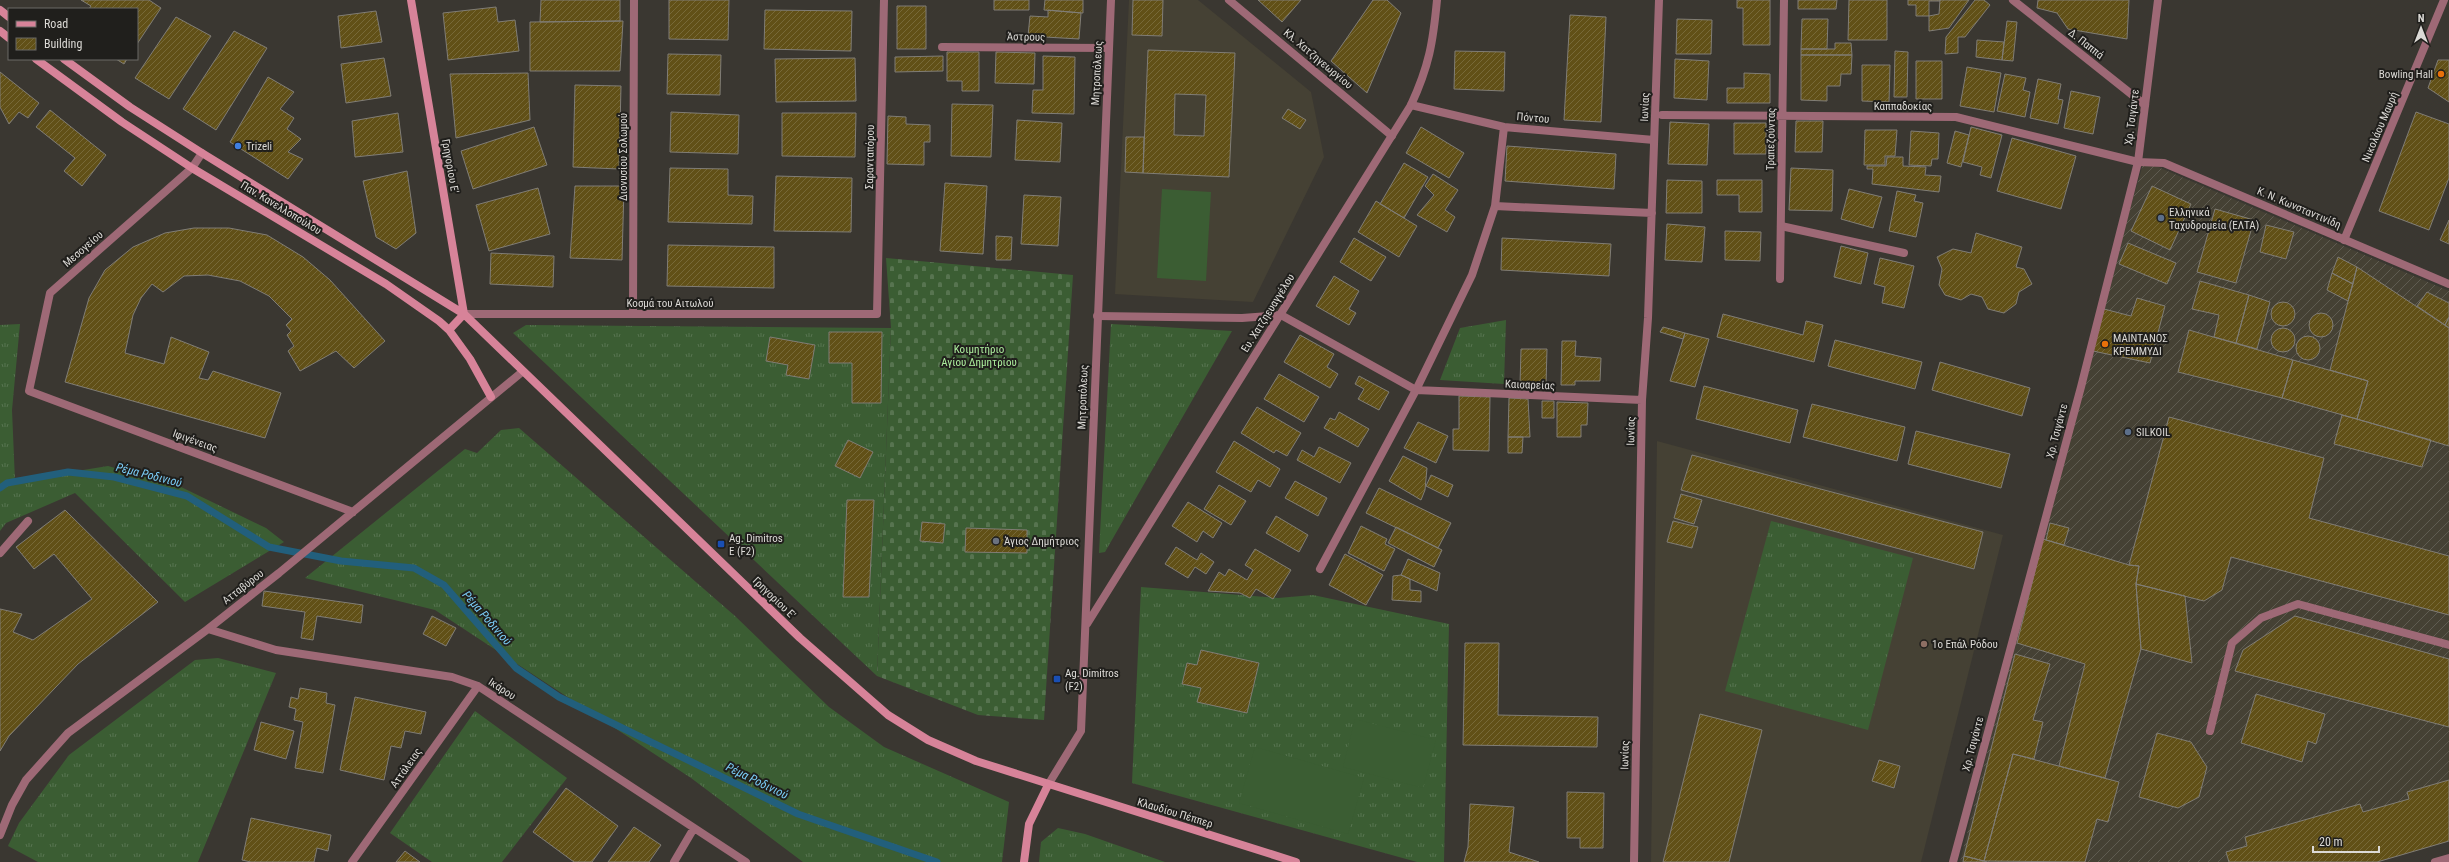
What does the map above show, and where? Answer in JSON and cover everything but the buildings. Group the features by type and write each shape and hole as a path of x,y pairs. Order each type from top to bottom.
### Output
{"main road":[{"name":"Γρηγορίου Ε'","path":"411,0 464,314"},
{"path":"0,10 8,16"},
{"path":"0,31 8,37"},
{"name":"Παν. Κανελλοπούλου","path":"37,60 122,122 192,168 386,284 449,330 470,359 491,397"},
{"name":"Παν. Κανελλοπούλου","path":"65,60 130,106 202,153 464,314 522,372"},
{"path":"449,330 464,314"},
{"name":"Γρηγορίου Ε'","path":"522,372 800,638 888,715 928,740 976,761 1048,785"},
{"path":"1024,862 1029,824 1048,785"},
{"name":"Κλαυδίου Πέππερ","path":"1048,785 1296,862"}],"street":[{"name":"Διονυσίου Σολωμού","path":"633,314 634,0"},
{"name":"Σαρανταπόρου","path":"877,314 884,0"},
{"name":"Μητροπόλεως","path":"1048,785 1080,731 1086,626 1097,316 1111,0"},
{"name":"Κλ. Χατζηγεωργίου","path":"1229,0 1392,136"},
{"name":"Ευ. Χατζηευαγγέλου","path":"1086,626 1411,105 1423,79 1433,43 1437,0"},
{"name":"Ιωνίας","path":"1634,862 1642,400 1652,213 1659,0"},
{"name":"Τραπεζούντας","path":"1780,278 1784,0"},
{"name":"Δ. Παππά","path":"2013,0 2145,105"},
{"name":"Χρ. Τσιγάντε","path":"1953,862 2081,387 2138,162 2158,0"},
{"name":"Νικολάου Μαυρή","path":"2344,240 2444,0"},
{"name":"Άστρους","path":"942,47 1109,48"},
{"name":"Πόντου","path":"1411,105 1504,127 1654,140"},
{"name":"Καππαδοκίας","path":"1662,115 1956,117 2138,162"},
{"path":"1320,570 1416,390 1472,275 1494,206 1504,127"},
{"name":"Μεσογείου","path":"29,390 50,293 192,168 202,153"},
{"name":"Κ. Ν. Κωνσταντινίδη","path":"2138,162 2164,163 2449,284"},
{"path":"1494,206 1652,213"},
{"path":"1781,226 1904,253"},
{"name":"Κοσμά του Αιτωλού","path":"464,314 877,314"},
{"path":"1097,316 1242,318 1281,315"},
{"name":"Καισαρείας","path":"1281,315 1416,390 1642,400"},
{"name":"Ατταβύρου","path":"0,835 12,805 26,780 68,733 208,629 279,573 522,372"},
{"name":"Ιφιγένειας","path":"29,390 353,512"},
{"path":"0,553 28,521"},
{"path":"2210,731 2232,643 2261,618 2298,604 2449,645"},
{"name":"Ικάρου","path":"208,629 276,650 452,677 478,686 746,862"},
{"name":"Αττάλειας","path":"352,862 478,686"},
{"path":"674,862 694,828"},
{"path":"2435,862 2449,858"}],"shaded area":[{"path":"1129,0 1198,0 1311,92 1324,157 1253,302 1115,294"},
{"path":"2144,161 2449,291 2449,820 2304,862 1960,862 2076,393"},
{"path":"1657,441 2003,535 1921,862 1651,862"}],"green space":[{"path":"1162,189 1211,192 1206,281 1157,278"},
{"name":"Κοιμητήριο Αγίου Δημητρίου","path":"886,258 1073,275 1044,720 978,715 877,676 891,328"},
{"path":"1506,320 1504,384 1440,380 1460,328"},
{"path":"20,324 12,410 15,481 108,466 181,487 266,528 284,542 185,602 75,493 6,523 0,531 0,325"},
{"path":"1111,324 1232,331 1105,552 1099,553"},
{"path":"526,325 891,328 877,676 513,333"},
{"path":"519,428 735,616 829,707 884,747 1009,802 1002,862 803,862 691,778 435,610 305,578 465,449 477,453 501,430"},
{"path":"1771,521 1913,558 1868,730 1725,691"},
{"path":"1141,587 1278,598 1313,595 1449,624 1444,862 1417,862 1132,783"},
{"path":"218,658 276,673 198,862 38,862 8,846 19,823 69,755 195,660"},
{"path":"475,711 567,778 502,862 432,862 390,833"},
{"path":"1355,719 1436,740 1423,788 1343,767"},
{"path":"1255,747 1364,778 1348,834 1239,803"},
{"path":"1058,828 1085,834 1165,862 1039,862 1041,842"}],"waterway":[{"name":"Ρέμα Ροδινιού","path":"0,488 7,483 68,472 114,477 187,496 269,547 341,561 414,568 444,585 516,668 559,697 798,814 937,862"}],"place":[{"name":"Bowling Hall","path":"2441,74"},
{"name":"Trizeli","path":"238,146"},
{"name":"Ελληνικά Ταχυδρομεία (ΕΛΤΑ)","path":"2161,218"},
{"name":"ΜΑΙΝΤΑΝΟΣ ΚΡΕΜΜΥΔΙ","path":"2105,344"},
{"name":"SILKOIL","path":"2128,432"},
{"name":"Άγιος Δημήτριος","path":"996,541"},
{"name":"Ag. Dimitros E (F2)","path":"721,544"},
{"name":"1ο Επάλ Ρόδου","path":"1924,644"},
{"name":"Ag. Dimitros (F2)","path":"1057,679"}]}
